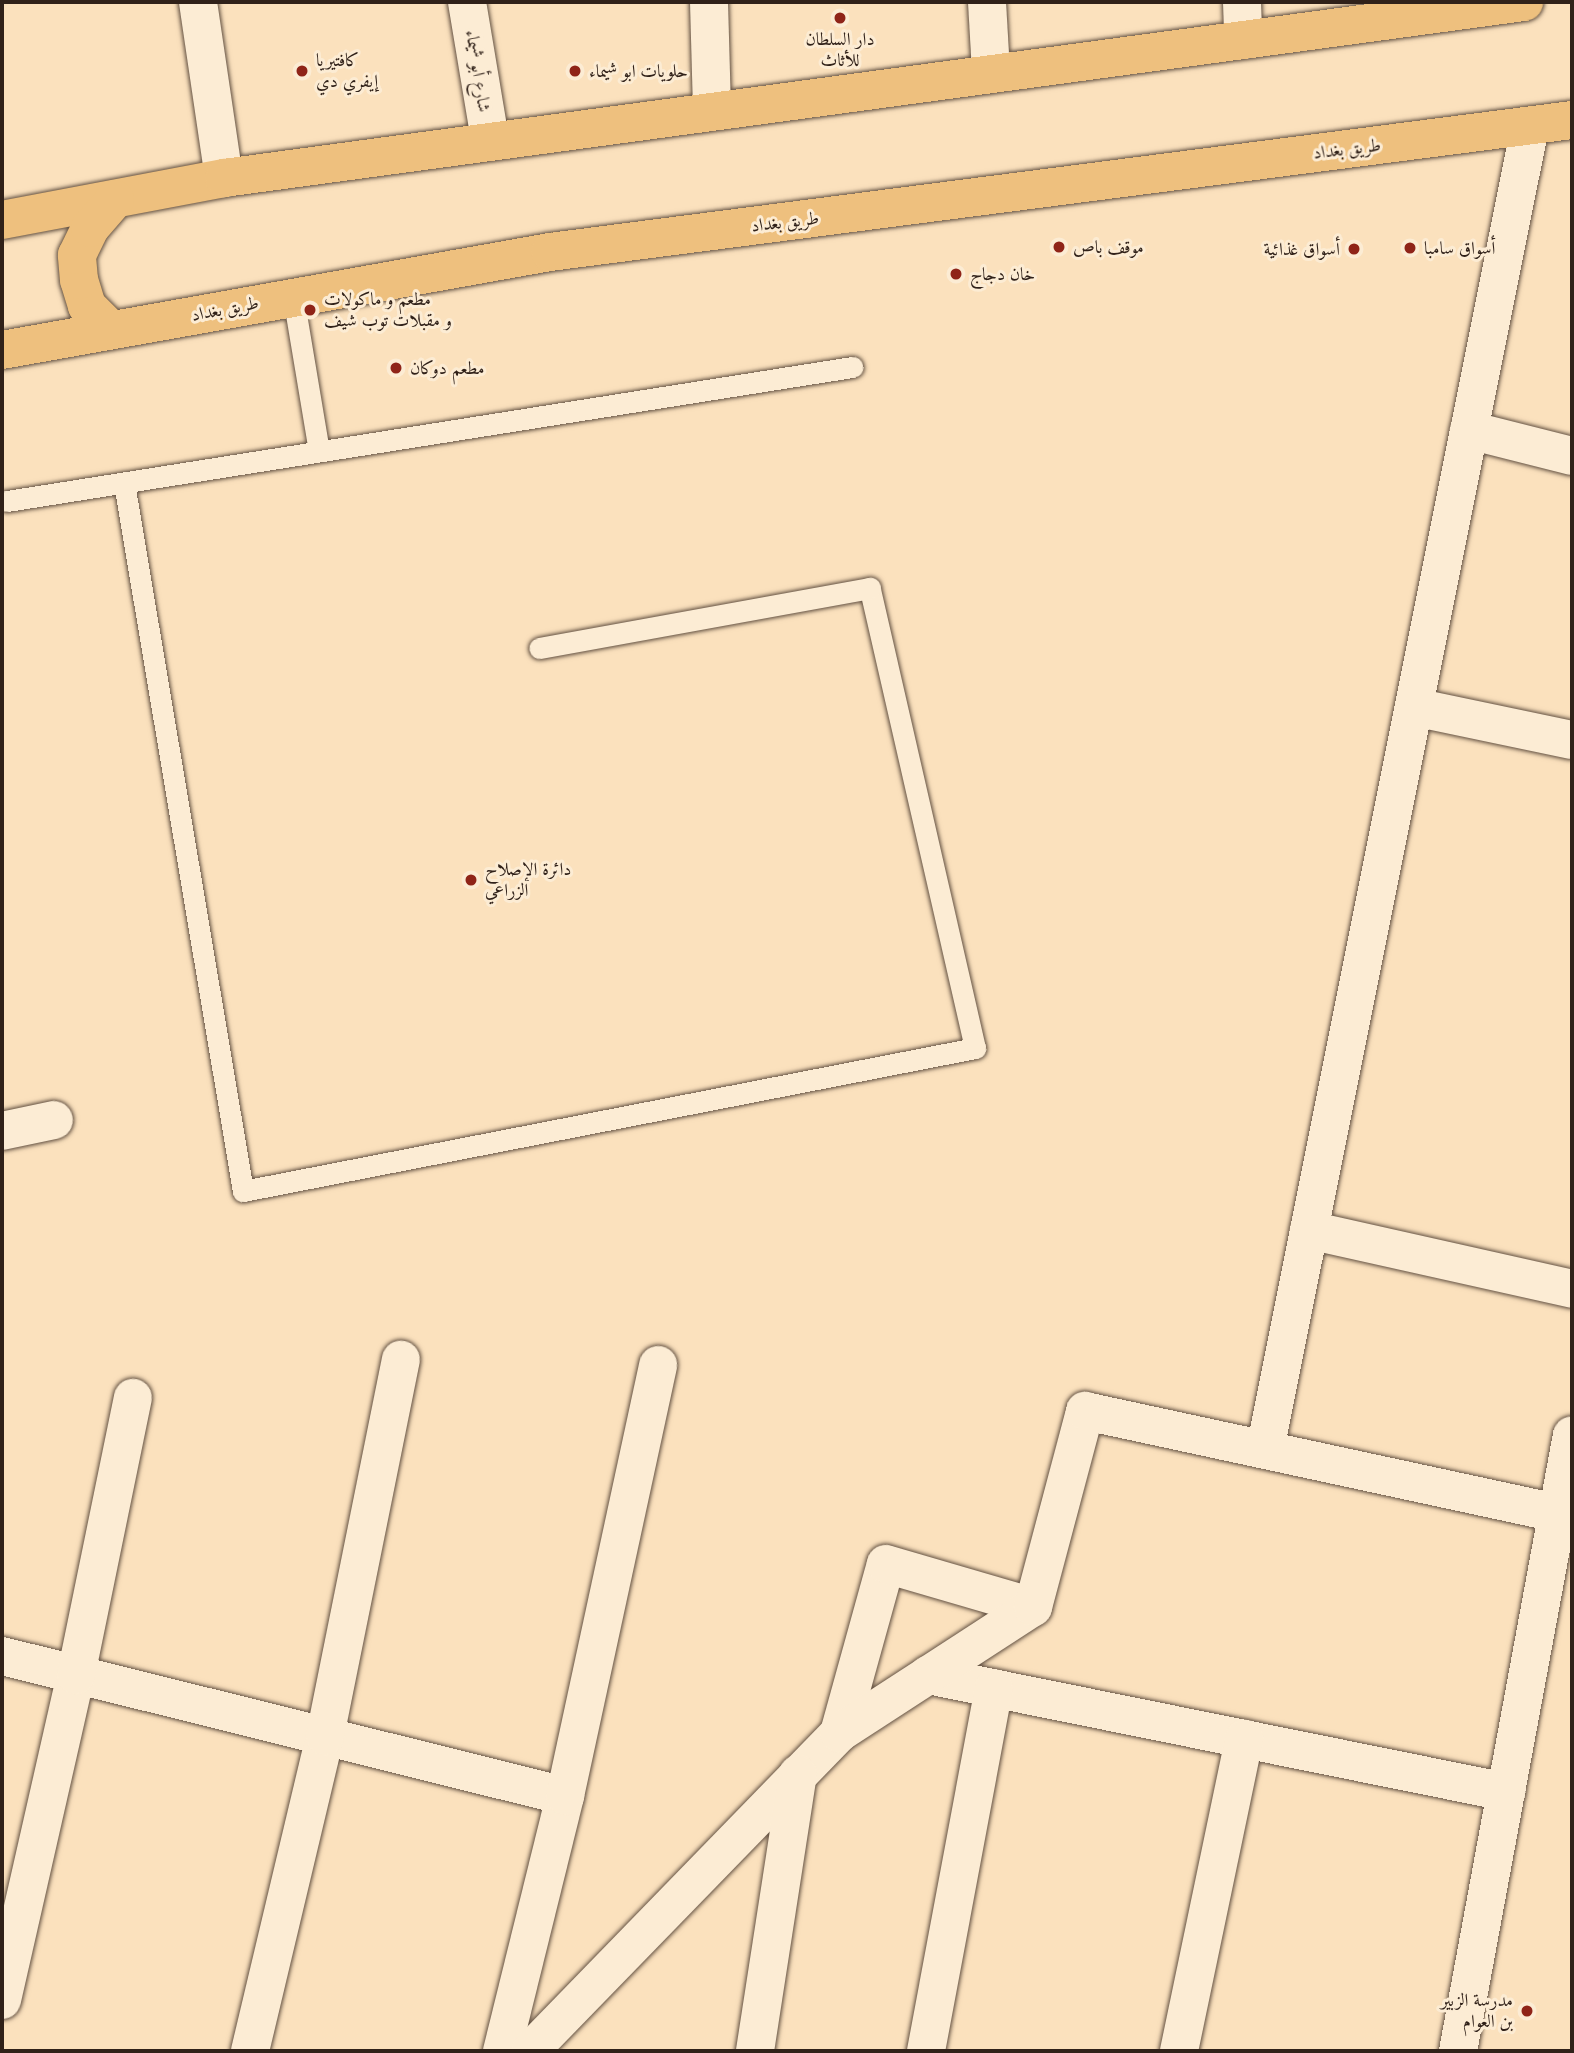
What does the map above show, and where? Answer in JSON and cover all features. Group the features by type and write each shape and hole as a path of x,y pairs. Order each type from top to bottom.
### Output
{"main road":[{"path":"2,220 224,178 991,71 1524,2"},
{"name":"طريق بغداد","path":"2,350 550,252 1572,120"},
{"path":"110,330 87,306 79,281 78,255 90,228 115,199"}],"street":[{"path":"198,2 224,178"},
{"name":"شارع أبو شيماء","path":"467,2 490,140"},
{"path":"709,2 712,109"},
{"path":"987,2 991,71"},
{"path":"1242,2 1243,40"},
{"path":"1265,1450 1530,126"},
{"path":"1469,430 1572,456"},
{"path":"1414,708 1572,740"},
{"path":"2,1131 54,1120"},
{"path":"1309,1230 1572,1289"},
{"path":"250,2051 325,1736 401,1360"},
{"path":"502,2051 565,1796 658,1365"},
{"path":"2,2000 76,1675 133,1398"},
{"path":"530,2051 839,1733 1032,1607 1085,1411 1558,1513"},
{"path":"1458,2051 1572,1435"},
{"path":"839,1733 886,1564 1032,1607"},
{"path":"2,1656 565,1796"},
{"path":"928,1675 1506,1792"},
{"path":"926,2051 994,1688"},
{"path":"1179,2051 1244,1739"},
{"path":"755,2051 798,1774"}],"lane":[{"path":"293,296 318,451"},
{"path":"7,501 852,367"},
{"path":"124,483 243,1191 975,1048 870,588 539,648"}],"place":[{"name":"دار السلطان للأثاث","path":"840,18"},
{"name":"كافتيريا إيفري دي","path":"302,71"},
{"name":"حلويات ابو شيماء","path":"575,71"},
{"name":"موقف باص","path":"1059,247"},
{"name":"أسواق سامبا","path":"1410,248"},
{"name":"أسواق غذائية","path":"1354,249"},
{"name":"خان دجاج","path":"956,274"},
{"name":"مطعم و ماكولات و مقبلات توب شيف","path":"310,310"},
{"name":"مطعم دوكان","path":"396,368"},
{"name":"دائرة الإصلاح الزراعي","path":"471,880"},
{"name":"مدرسة الزبير بن العوام","path":"1527,2011"}]}
